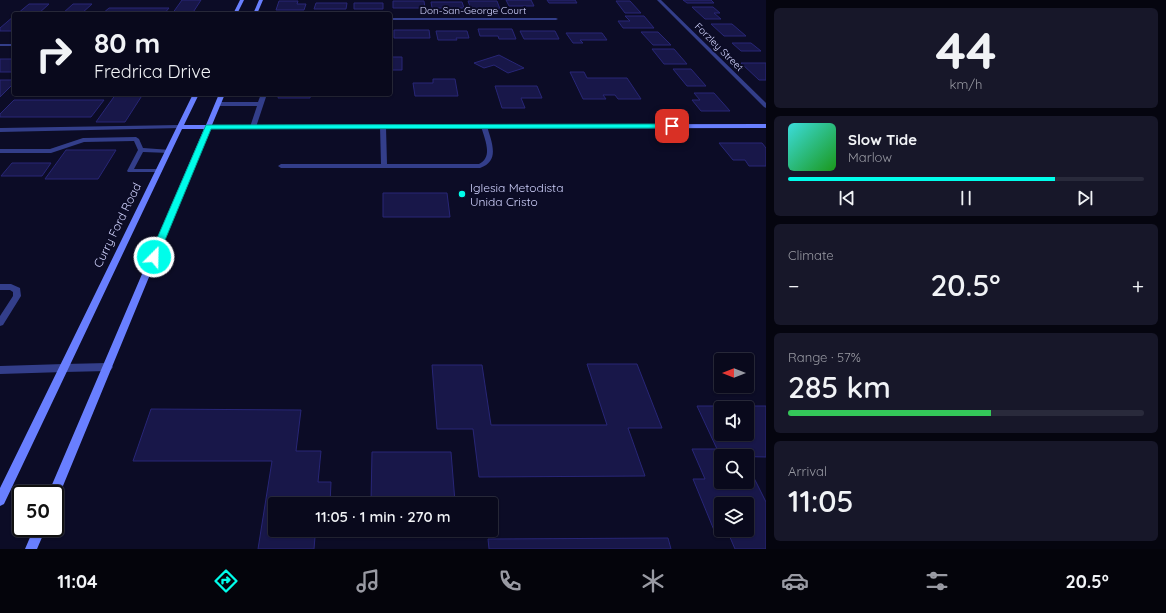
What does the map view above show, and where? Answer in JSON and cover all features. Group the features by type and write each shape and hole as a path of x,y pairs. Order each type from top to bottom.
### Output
{"main road":[{"path":"236,12 242,0"},
{"path":"257,12 262,0"},
{"name":"Curry Ford Road","path":"0,500 195,96"},
{"path":"58,485 221,96"},
{"path":"180,127 766,126"},
{"path":"31,549 36,537"}],"street":[{"name":"Forzley Street","path":"659,0 766,106"},
{"name":"Don-San-George Court","path":"392,19 556,18"},
{"path":"0,45 12,45"},
{"path":"254,127 263,96"},
{"path":"218,104 261,104"},
{"path":"281,166 471,166 485,164 491,155 484,126"},
{"path":"0,130 180,127"},
{"path":"383,127 384,166"},
{"path":"0,151 51,151 83,140 136,139 141,150"},
{"path":"141,150 169,151"},
{"path":"141,150 130,171 159,171"},
{"path":"0,287 11,287 17,290 17,296 0,323"},
{"path":"0,370 108,367"}],"building":[{"path":"182,0 201,0 193,12 173,12"},
{"path":"506,0 531,0 534,6 509,6"},
{"path":"547,0 575,0 577,3 549,3"},
{"path":"683,0 711,0 714,3 687,3"},
{"path":"279,1 298,1 297,4 306,4 304,10 276,10"},
{"path":"393,1 424,1 425,8 393,8"},
{"path":"468,1 497,1 500,9 471,9"},
{"path":"616,1 630,1 641,13 625,13"},
{"path":"431,2 462,2 464,8 432,8"},
{"path":"316,3 347,3 346,9 314,9"},
{"path":"354,3 383,3 383,9 354,9"},
{"path":"29,4 49,4 40,12 19,12"},
{"path":"73,4 92,4 83,12 64,12"},
{"path":"692,7 713,7 720,13 714,13 721,19 705,19"},
{"path":"109,8 169,8 166,12 104,12"},
{"path":"625,16 644,16 654,28 623,28 618,21 630,21"},
{"path":"12,18 12,31 0,31 0,28"},
{"path":"711,24 732,24 746,36 724,36"},
{"path":"478,29 512,29 516,39 499,39 498,36 480,36"},
{"path":"394,30 429,30 430,38 394,38"},
{"path":"436,31 467,31 469,38 456,38 457,40 438,40"},
{"path":"520,31 555,31 559,39 524,39"},
{"path":"641,32 658,32 671,45 653,45"},
{"path":"566,33 602,33 607,40 580,40 583,43 573,43"},
{"path":"732,43 751,43 761,51 741,51"},
{"path":"652,49 674,49 687,64 664,64"},
{"path":"499,55 524,68 508,73 494,65 484,68 474,63"},
{"path":"392,57 402,57 402,70 392,70"},
{"path":"0,59 12,59 12,72 0,72"},
{"path":"741,63 766,63 766,80 759,80"},
{"path":"673,69 691,69 706,86 687,86"},
{"path":"570,72 584,72 587,78 627,78 641,99 618,99 615,95 603,95 606,99 583,99"},
{"path":"433,79 455,79 458,96 415,96 413,83 433,83"},
{"path":"0,80 12,80 12,85 0,97"},
{"path":"495,86 537,86 542,98 521,98 525,108 502,108"},
{"path":"694,93 714,93 730,111 701,111 692,100 700,100"},
{"path":"115,96 142,96 125,122 96,122"},
{"path":"278,96 310,96 310,98 278,98"},
{"path":"14,100 104,100 91,117 0,117 0,114"},
{"path":"719,143 762,143 766,148 766,166 749,166 745,160 733,160"},
{"path":"66,150 116,150 98,179 45,179"},
{"path":"12,163 51,163 42,176 1,176"},
{"path":"383,193 447,193 450,217 383,217"},
{"path":"587,364 637,364 662,428 628,428 645,476 479,477 473,429 437,429 432,365 482,365 491,425 607,425"},
{"path":"697,406 714,406 714,441 754,441 754,406 766,406 766,457 754,457 754,449 717,449"},
{"path":"151,409 301,410 296,451 321,451 318,482 331,482 330,497 268,497 268,537 315,537 314,549 258,549 272,461 133,461"},
{"path":"692,449 714,449 714,489 754,489 754,478 766,502 766,549 735,549 730,537 754,537 754,497 714,497 714,530 693,479 705,479"},
{"path":"372,452 451,452 455,497 371,497"},
{"path":"668,538 671,549 489,549 488,539"}],"place":[{"name":"Iglesia Metodista Unida Cristo","path":"462,194"}],"route":[{"path":"154,257 208,127 672,126"}]}
